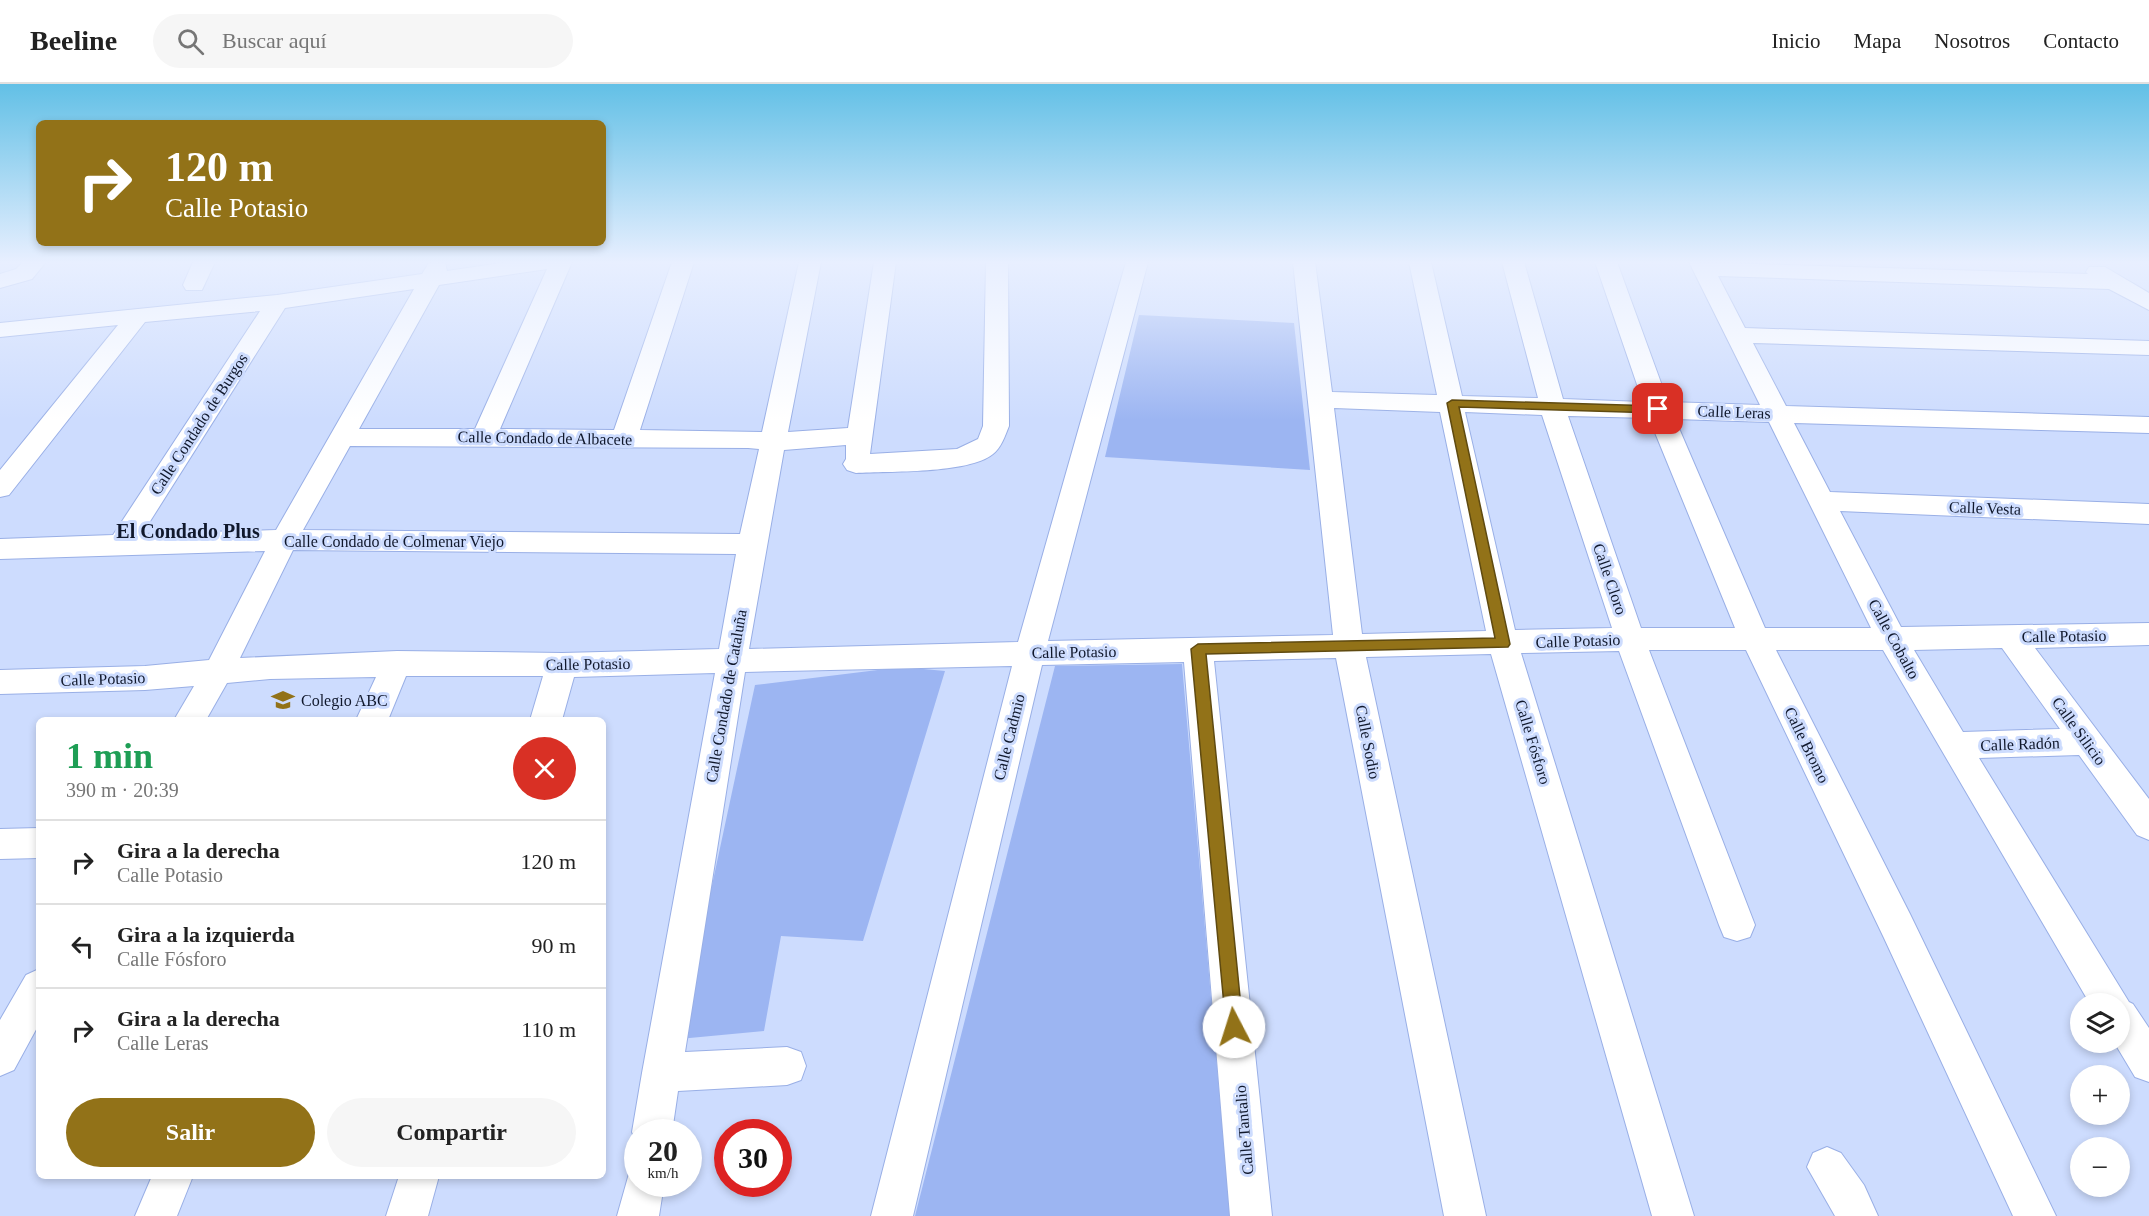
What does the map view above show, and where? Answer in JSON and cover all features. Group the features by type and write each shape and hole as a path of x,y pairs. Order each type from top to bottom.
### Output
{"street":[{"path":"0,330 164,315"},
{"name":"Calle Condado de Burgos","path":"120,547 269,315"},
{"path":"192,717 219,670 284,540 410,315"},
{"path":"484,437 538,315"},
{"path":"624,439 665,315"},
{"name":"Calle Condado de Cataluña","path":"654,1119 733,662 752,544 765,437 796,315"},
{"path":"877,315 859,428 855,471 965,456 984,449 996,426 997,315"},
{"name":"Calle Cadmio","path":"891,1216 1030,653 1123,315"},
{"name":"Calle Sodio","path":"1310,315 1349,647 1464,1216"},
{"name":"Calle Fósforo","path":"1432,315 1503,644 1673,1216"},
{"name":"Calle Cloro","path":"1527,315 1552,406 1630,639 1737,925"},
{"name":"Calle Bromo","path":"1625,315 1658,409 1755,639 1902,936 2035,1216"},
{"name":"Calle Cobalto","path":"1726,315 1892,639 1953,745 2104,993"},
{"path":"0,488 136,318"},
{"path":"1736,334 2149,348"},
{"name":"Calle Leras","path":"1320,399 2149,425"},
{"name":"Calle Condado de Albacete","path":"341,437 624,439 765,437 859,428"},
{"name":"Calle Vesta","path":"1821,501 2149,514"},
{"name":"Calle Condado de Colmenar Viejo","path":"0,549 120,547 284,540 752,544"},
{"name":"Calle Potasio","path":"0,682 145,678 219,670 397,663 562,665 733,662 1630,639 2010,637 2144,640"},
{"name":"Calle Silicio","path":"2010,637 2149,825"},
{"name":"Calle Tantalio","path":"1198,649 1251,1216"},
{"path":"373,717 397,663"},
{"path":"547,717 562,665"},
{"name":"Calle Radón","path":"1953,745 2087,742"},
{"path":"0,843 36,843"},
{"path":"0,1057 36,992"},
{"path":"2130,1033 2149,1064"},
{"path":"661,1073 787,1066"},
{"path":"1827,1167 1850,1200 1857,1216"},
{"path":"156,1216 172,1179"},
{"path":"407,1216 417,1179"},
{"path":"639,1216 642,1197"}],"shaded area":[{"path":"1139,315 1294,323 1310,470 1105,457"},
{"path":"1182,664 1230,1216 915,1216 1055,666"},
{"path":"902,667 945,671 863,941 781,936 764,1031 679,1039 755,685"}],"place":[{"name":"Colegio ABC","path":"283,700"}],"district":[{"name":"El Condado Plus","path":"188,531"}],"route":[{"path":"1234,1027 1198,649 1503,644 1452,403 1658,409"}]}
